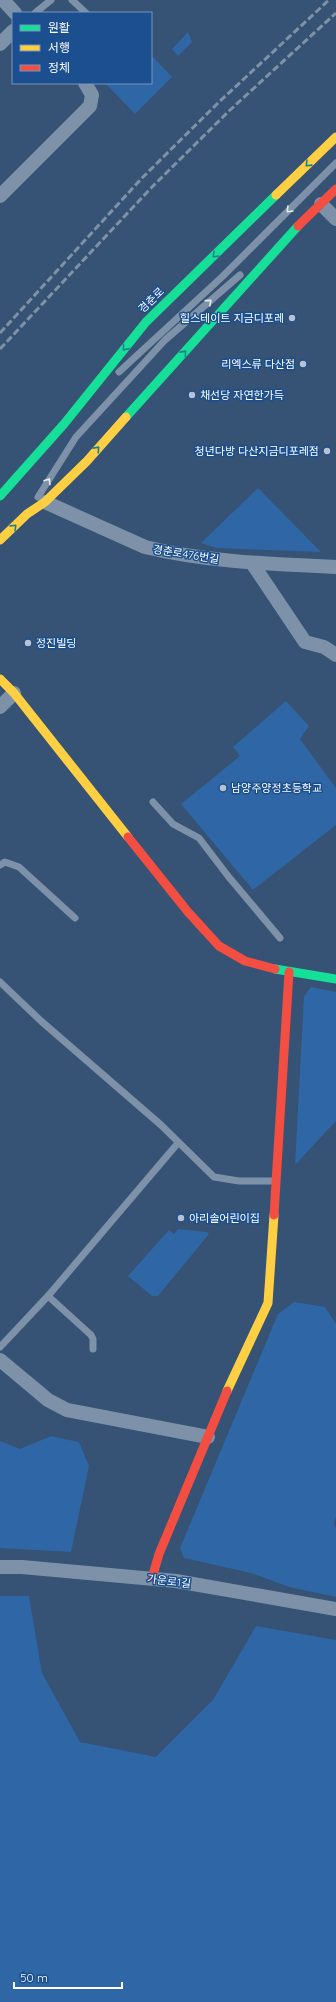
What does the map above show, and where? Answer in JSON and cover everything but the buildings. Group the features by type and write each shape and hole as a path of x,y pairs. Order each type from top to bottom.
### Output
{"street":[{"path":"3,0 14,12"},
{"path":"0,44 12,32"},
{"path":"0,196 90,106 92,95 86,84"},
{"name":"경춘로","path":"0,496 64,424 146,322 336,137"},
{"path":"0,540 27,514 45,502 87,461 295,229 336,189"},
{"path":"320,204 336,219"},
{"name":"경춘로476번길","path":"45,502 145,548 161,552 252,563 336,567"},
{"path":"252,563 305,642 324,647 336,655"},
{"path":"0,679 14,693 188,912 219,946 245,962 289,972 336,979"},
{"path":"0,707 14,693"},
{"path":"152,1578 159,1554 208,1437 245,1350 268,1303 289,972"},
{"path":"0,1360 48,1400 67,1410 208,1437"},
{"name":"가운로1길","path":"0,1567 22,1567 152,1578 336,1609"}],"lane":[{"path":"36,12 51,0"},
{"path":"72,0 85,12"},
{"path":"64,424 222,276 336,162"},
{"path":"27,514 76,437 165,340 295,229"},
{"path":"153,802 173,824 199,838 228,876 280,938"},
{"path":"0,865 5,862 19,867 75,918"},
{"path":"0,982 41,1021 161,1125 214,1177 245,1181 275,1181"},
{"path":"0,1347 48,1296 178,1143"},
{"path":"48,1296 91,1335 93,1339 93,1349"}],"shaded area":[{"path":"188,32 192,42 178,56 172,49"},
{"path":"152,56 172,77 135,114 106,84 152,84"},
{"path":"258,488 321,552 217,548 201,543"},
{"path":"286,701 309,726 300,739 336,788 336,825 253,890 181,804 240,756 233,747"},
{"path":"311,987 336,992 336,1121 295,1165 304,996"},
{"path":"178,1229 207,1232 209,1234 158,1296 152,1296 128,1276 169,1230 174,1234"},
{"path":"294,1302 325,1307 336,1324 336,1517 334,1523 336,1529 336,1597 289,1587 251,1573 184,1558 180,1548 278,1314"},
{"path":"51,1436 79,1442 89,1466 71,1552 0,1548 0,1441 20,1449"},
{"path":"0,1596 29,1596 42,1673 80,1742 156,1757 213,1700 256,1626 336,1640 336,2002 0,2002"}],"railway":[{"path":"0,333 142,178 219,102 329,0"},
{"path":"0,349 152,187 229,111 336,13"}],"traffic: fast":[{"path":"0,496 64,424 146,322 276,195"},
{"path":"126,417 298,226"},
{"path":"275,969 336,979"}],"traffic: slow":[{"path":"276,195 336,137"},
{"path":"0,540 27,514 45,502 87,461 126,417"},
{"path":"0,679 14,693 128,837"},
{"path":"227,1391 268,1303 274,1215"}],"traffic: jam":[{"path":"298,226 336,189"},
{"path":"128,837 188,912 219,946 245,961 275,969"},
{"path":"274,1215 289,972"},
{"path":"152,1578 159,1554 227,1391"}],"place":[{"name":"힐스테이트 지금디포레","path":"292,318"},
{"name":"리엑스류 다산점","path":"303,364"},
{"name":"채선당 자연한가득","path":"192,395"},
{"name":"청년다방 다산지금디포레점","path":"327,451"},
{"name":"정진빌딩","path":"28,643"},
{"name":"남양주양정초등학교","path":"223,788"},
{"name":"아리솔어린이집","path":"181,1218"}]}
